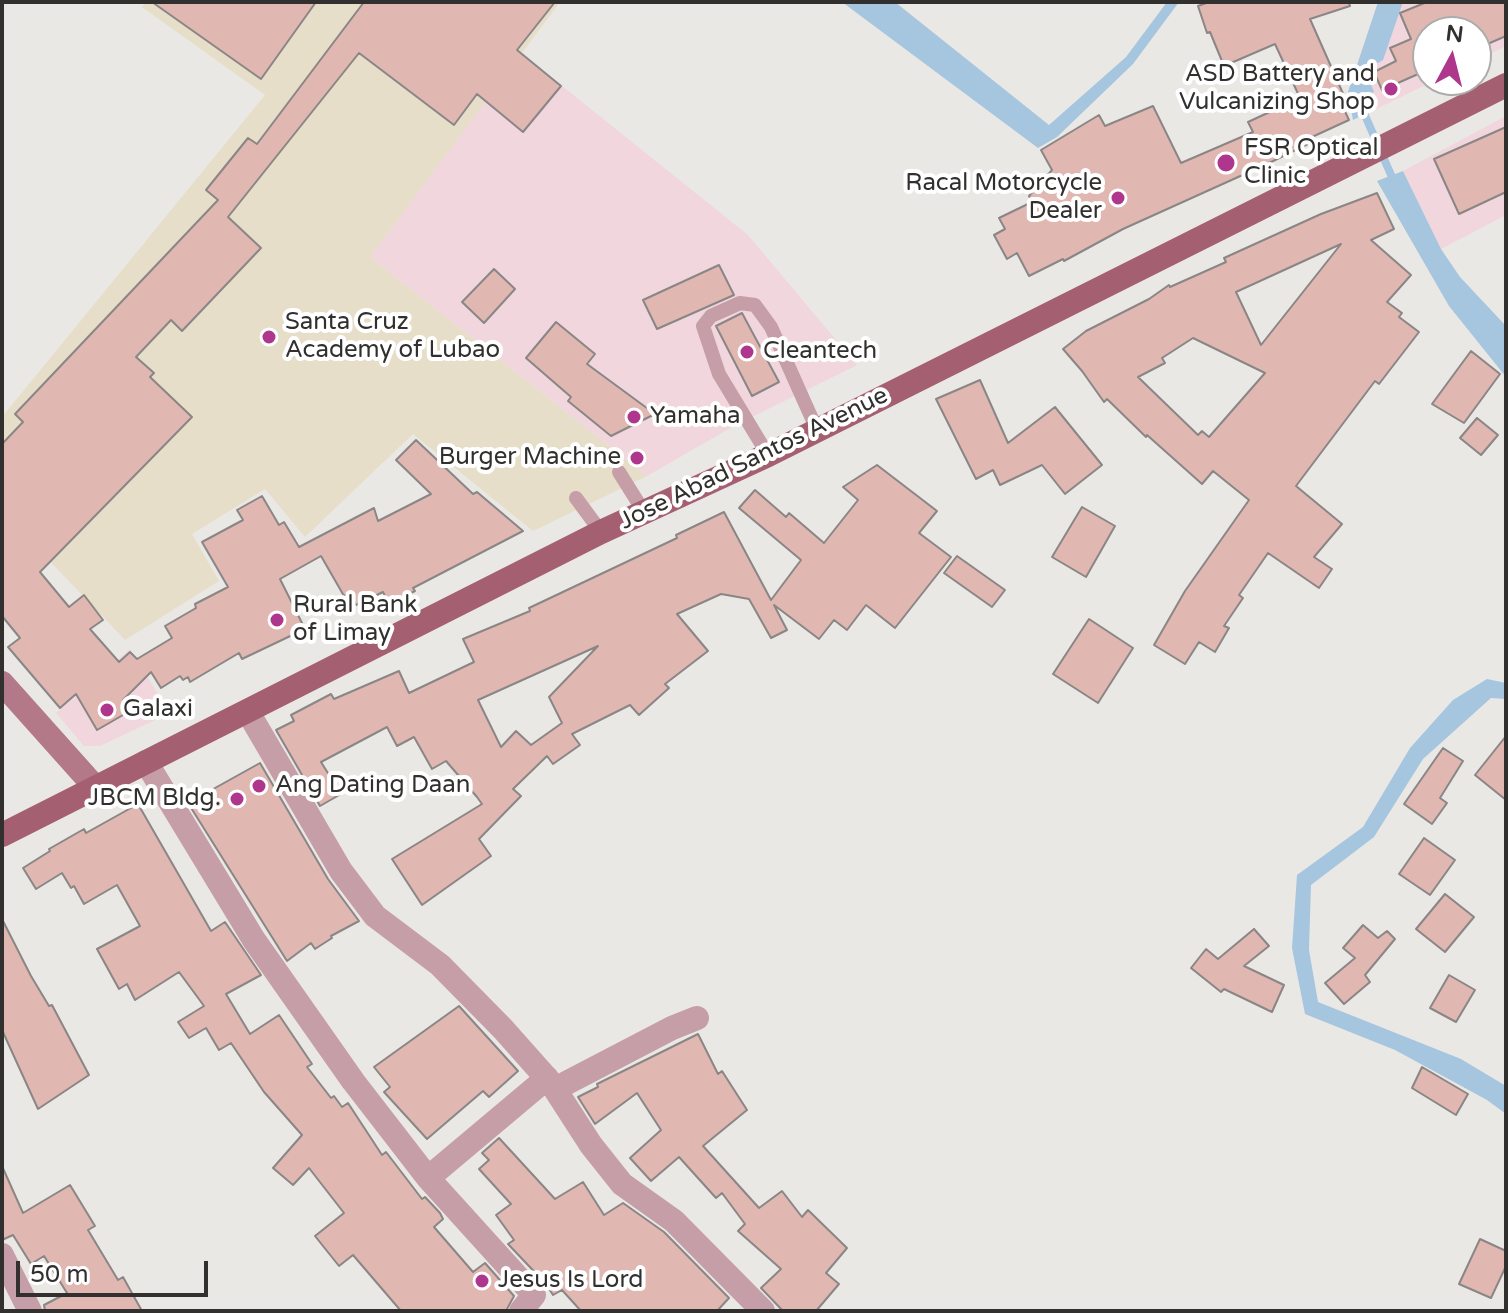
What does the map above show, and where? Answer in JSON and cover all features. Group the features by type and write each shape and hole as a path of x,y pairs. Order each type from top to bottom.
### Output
{"main road":[{"name":"Jose Abad Santos Avenue","path":"2,835 601,532 768,455 1506,85"},
{"path":"2,683 95,787"}],"street":[{"path":"248,712 341,871 375,916 440,965 551,1083 591,1145 622,1184 674,1221 763,1311"},
{"path":"146,762 254,940 353,1081 428,1178 534,1295 521,1311"},
{"path":"428,1178 551,1083 697,1018"},
{"path":"2,1255 30,1311"}],"lane":[{"path":"768,455 719,374 703,326 711,316 740,303 755,305 771,327 817,430"},
{"path":"619,472 644,512"},
{"path":"576,498 601,532"}],"shaded area":[{"name":"Santa Cruz Academy of Lubao","path":"146,2 560,2 370,257 647,476 533,531 413,434 305,537 265,489 192,534 219,581 125,640 2,511 2,417 265,95 142,7"},
{"path":"1403,2 1506,2 1506,46 1492,53 1492,16 1412,16 1412,92 1376,109 1368,95 1369,80 1374,65 1383,59"},
{"path":"521,53 748,235 857,365 734,426 647,476 370,257"},
{"path":"1506,116 1506,215 1441,249 1403,171"},
{"name":"Galaxi","path":"130,649 170,713 100,746 84,746 56,713"}],"water":[{"path":"842,2 895,2 1049,125 1126,57 1167,2 1179,2 1133,64 1057,137 1038,148"},
{"path":"1378,2 1403,2 1383,60 1374,65 1369,80 1374,92 1369,95 1376,108 1353,120 1348,92"},
{"path":"1403,171 1441,249 1460,277 1506,326 1506,377 1449,306 1377,181"},
{"path":"1487,679 1506,683 1506,699 1491,698 1423,759 1374,837 1311,885 1309,950 1318,1002 1461,1059 1506,1086 1506,1114 1487,1100 1395,1050 1305,1014 1292,948 1297,875 1363,827 1410,748 1453,700"}],"building":[{"path":"152,2 316,2 261,79"},
{"path":"364,2 555,2 517,50 561,86 523,132 477,94 454,125 359,53 228,217 261,248 182,331 171,320 136,357 154,373 150,377 192,417 40,572 69,607 84,595 103,620 90,629 119,662 130,652 137,659 172,638 165,626 196,608 195,604 228,587 202,542 243,520 237,510 262,496 279,525 284,522 299,547 374,508 378,521 431,494 396,460 416,440 473,494 477,492 523,531 413,588 415,591 389,604 383,592 356,605 350,593 344,596 321,556 280,579 305,629 242,659 239,653 190,682 188,677 183,680 180,676 161,688 151,672 123,700 130,711 97,730 76,694 60,708 8,647 20,638 2,616 2,444 23,422 15,414 218,200 206,190 248,138 257,144"},
{"path":"1209,2 1349,2 1350,6 1310,19 1345,98 1340,101 1349,120 1312,137 1314,141 1267,164 1123,229 1029,276 1017,253 1007,259 994,235 1005,229 999,218 1032,202 1029,196 1052,170 1041,150 1099,115 1105,126 1153,106 1181,163 1253,132 1248,122 1300,98 1275,44 1224,66 1210,32 1207,33 1198,6"},
{"path":"1427,2 1506,2 1506,36 1492,42 1492,16 1412,16 1412,77 1382,90 1374,72 1396,61 1390,48 1411,39 1400,13"},
{"path":"1506,127 1506,192 1459,214 1434,159"},
{"path":"1377,193 1394,229 1371,240 1411,275 1387,302 1402,313 1399,317 1419,332 1379,384 1375,381 1296,486 1342,524 1314,557 1332,569 1319,588 1268,553 1239,595 1243,598 1224,626 1229,628 1215,652 1199,642 1185,664 1154,645 1185,591 1249,500 1213,471 1202,484 1107,399 1104,402 1063,349 1086,331 1149,299 1169,285 1226,262 1224,258 1321,214","holes":["1341,244 1261,345 1236,292","1193,338 1265,373 1209,437 1202,431 1198,435 1138,377 1165,363 1162,358"]},
{"path":"719,265 734,295 657,329 643,300"},
{"path":"494,269 515,289 484,323 462,302"},
{"name":"Cleantech","path":"742,313 779,382 752,396 716,326"},
{"path":"556,322 595,354 587,364 655,414 611,436 568,401 571,397 526,358"},
{"path":"1471,351 1500,374 1464,423 1432,404"},
{"path":"980,380 1008,443 1055,407 1102,465 1065,494 1042,465 1000,485 993,470 976,479 936,399"},
{"path":"1477,418 1498,435 1481,455 1460,438"},
{"path":"877,465 937,511 919,533 951,557 895,628 866,605 847,630 834,620 819,639 774,605 787,630 771,638 749,599 721,594 677,614 708,651 665,684 669,688 639,715 630,705 572,734 580,745 553,764 547,756 513,789 521,796 479,839 491,856 422,905 392,859 482,804 477,797 446,761 432,769 414,737 397,746 387,727 321,762 341,794 320,806 276,730 294,721 291,715 331,694 334,699 399,671 409,693 474,662 463,639 530,611 529,608 677,538 676,535 724,512 771,600 801,560 739,508 755,490 786,517 789,513 824,543 858,500 843,487","holes":["598,646 549,697 562,723 531,745 516,731 501,747 478,700"]},
{"path":"1082,507 1115,526 1086,577 1052,557"},
{"path":"957,556 1005,590 992,607 944,573"},
{"path":"1089,619 1133,648 1098,703 1053,674"},
{"path":"1506,736 1506,800 1475,775"},
{"path":"1443,748 1463,761 1440,798 1447,803 1432,824 1404,804"},
{"path":"260,763 328,879 359,921 315,949 311,943 287,961 188,803"},
{"path":"138,804 211,931 225,922 261,975 226,994 250,1034 279,1015 312,1064 307,1067 331,1098 334,1096 342,1107 348,1103 382,1155 386,1152 422,1199 425,1197 440,1213 443,1219 434,1227 473,1272 485,1263 514,1296 506,1311 401,1311 353,1255 339,1266 315,1236 344,1213 309,1168 293,1185 273,1168 302,1135 264,1092 231,1043 219,1050 206,1028 189,1038 178,1022 204,1006 179,972 135,1000 127,984 119,989 97,949 140,926 117,885 84,904 62,873 36,889 23,868 84,829 86,833"},
{"path":"1424,838 1455,860 1430,895 1399,874"},
{"path":"1445,894 1474,917 1445,952 1416,929"},
{"path":"2,919 31,976 49,1006 52,1005 89,1075 38,1109 2,1030"},
{"path":"1363,925 1378,938 1387,931 1395,939 1365,975 1370,982 1344,1004 1325,983 1355,958 1343,948"},
{"path":"1254,929 1269,946 1244,966 1284,985 1272,1012 1224,989 1221,992 1191,968 1206,949 1218,959"},
{"path":"1449,975 1475,990 1456,1022 1430,1008"},
{"path":"459,1006 518,1071 489,1097 483,1091 427,1139 384,1092 390,1087 374,1067"},
{"path":"698,1034 718,1074 722,1071 747,1110 703,1146 759,1208 782,1191 802,1217 808,1210 847,1248 826,1273 839,1284 816,1311 783,1311 761,1288 781,1269 738,1231 745,1224 722,1193 716,1198 679,1157 651,1181 630,1158 661,1130 637,1093 595,1124 578,1097 598,1087 597,1084"},
{"path":"1422,1067 1468,1094 1456,1115 1412,1088"},
{"path":"499,1138 555,1199 583,1182 604,1215 623,1203 664,1232 729,1298 717,1311 581,1311 562,1290 553,1295 508,1244 514,1240 496,1215 511,1204 479,1169 489,1160 482,1153"},
{"path":"2,1166 23,1213 70,1185 95,1226 88,1230 118,1280 123,1277 142,1311 45,1311 44,1305 67,1293 44,1256 31,1264 13,1235 2,1240"},
{"path":"1480,1239 1506,1251 1506,1266 1491,1298 1459,1284"}],"waterway":[{"path":"1360,104 1395,184"}],"place":[{"name":"ASD Battery and Vulcanizing Shop","path":"1391,89"},
{"name":"FSR Optical Clinic","path":"1226,163"},
{"name":"Racal Motorcycle Dealer","path":"1118,198"},
{"name":"Santa Cruz Academy of Lubao","path":"269,337"},
{"name":"Cleantech","path":"747,352"},
{"name":"Yamaha","path":"634,417"},
{"name":"Burger Machine","path":"637,458"},
{"name":"Rural Bank of Limay","path":"277,620"},
{"name":"Galaxi","path":"107,710"},
{"name":"Ang Dating Daan","path":"259,786"},
{"name":"JBCM Bldg.","path":"237,799"},
{"name":"Jesus Is Lord","path":"482,1281"}]}
